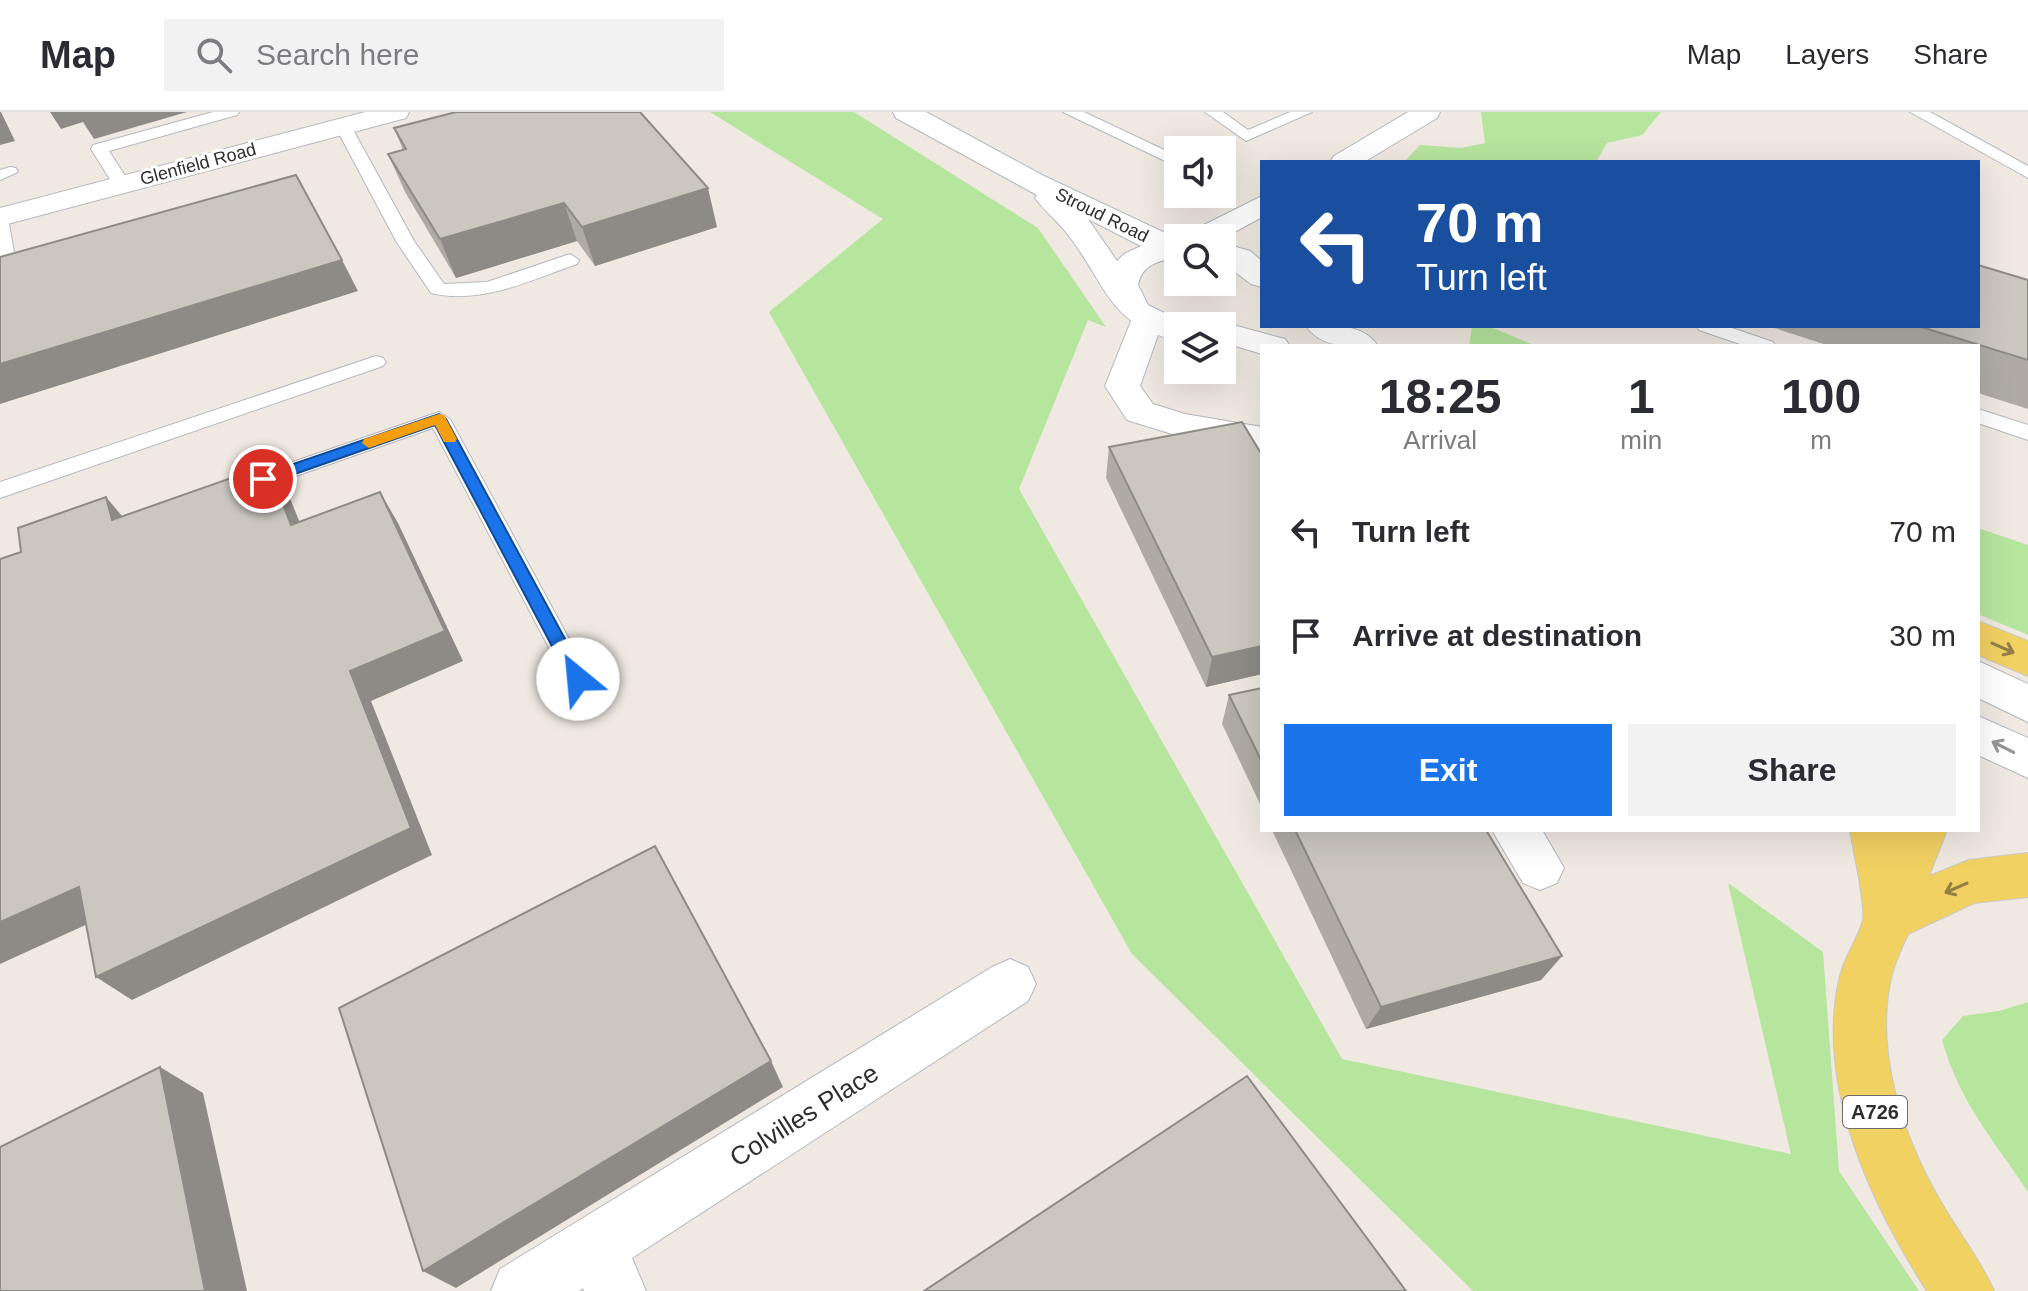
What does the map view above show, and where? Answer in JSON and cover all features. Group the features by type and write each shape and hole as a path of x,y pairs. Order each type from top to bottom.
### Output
{"main road":[{"path":"1980,638 2028,659"},
{"path":"1874,832 1889,918"},
{"path":"1889,918 1922,832"},
{"path":"1889,918 1969,882 2028,875"},
{"name":"A726","path":"1889,918 1865,977 1861,1021 1864,1075 1879,1129 1903,1188 1963,1291"}],"street":[{"name":"Stroud Road","path":"906,112 1034,182 1164,243"},
{"path":"1347,160 1427,112"},
{"name":"Glenfield Road","path":"0,217 379,114"},
{"name":"Stroud Road","path":"1034,182 1079,228 1133,311 1160,334"},
{"path":"1227,224 1260,206"},
{"path":"1236,260 1257,272 1260,246"},
{"path":"1120,288 1124,274 1134,262 1164,250"},
{"path":"1236,328 1260,312"},
{"path":"1327,328 1357,344"},
{"path":"1160,334 1122,386 1140,412 1182,425 1260,439"},
{"path":"1236,336 1266,344"},
{"path":"1980,684 2028,704"},
{"path":"1980,735 2028,759"},
{"name":"Colvilles Place","path":"522,1291 606,1268 1010,984"}],"lane":[{"path":"122,185 99,149 231,112"},
{"path":"1071,112 1164,154"},
{"path":"1213,112 1246,136 1304,112"},
{"path":"1918,112 2028,173"},
{"path":"343,126 405,241 438,289 457,293 482,288 570,260"},
{"path":"1971,153 1990,152"},
{"path":"0,224 9,257"},
{"path":"1712,328 1760,344"},
{"path":"0,490 376,362"},
{"path":"1980,417 2028,433"},
{"path":"219,495 439,419 592,705"}],"green space":[{"path":"710,112 854,112 1038,228 1106,327 1088,320 1019,489 1342,1059 1791,1154 1728,883 1823,952 1839,1171 1919,1291 1473,1291 1132,954 769,312 883,219"},
{"path":"1481,112 1661,112 1642,135 1607,143 1597,160 1406,160 1420,145 1462,148 1485,143"},
{"path":"1472,328 1493,328 1531,344 1469,344"},
{"path":"1980,529 2028,545 2028,635 1980,615"},
{"path":"2028,1002 2028,1192 1968,1102 1942,1040 1963,1016 1999,1011"}],"building":[{"path":"456,112 640,112 708,188 582,227 564,203 440,239 388,154 406,149 394,128"},
{"path":"296,175 342,260 0,364 0,257"},
{"path":"1980,266 2028,280 2028,360 1924,328 1980,328"},
{"path":"1242,422 1260,452 1260,646 1212,657 1109,447"},
{"path":"268,465 291,525 380,492 445,631 350,671 411,828 96,977 79,887 0,922 0,559 21,552 18,528 106,497 112,520"},
{"path":"1260,688 1260,758 1229,695"},
{"path":"1296,832 1487,832 1562,956 1381,1007"},
{"path":"655,846 771,1061 423,1271 339,1008"},
{"path":"160,1067 205,1291 0,1291 0,1147"},
{"path":"1247,1076 1406,1291 924,1291"}],"slow traffic":[{"path":"369,443 439,419 450,439"}],"route":[{"path":"263,479 439,419 578,679"}]}
